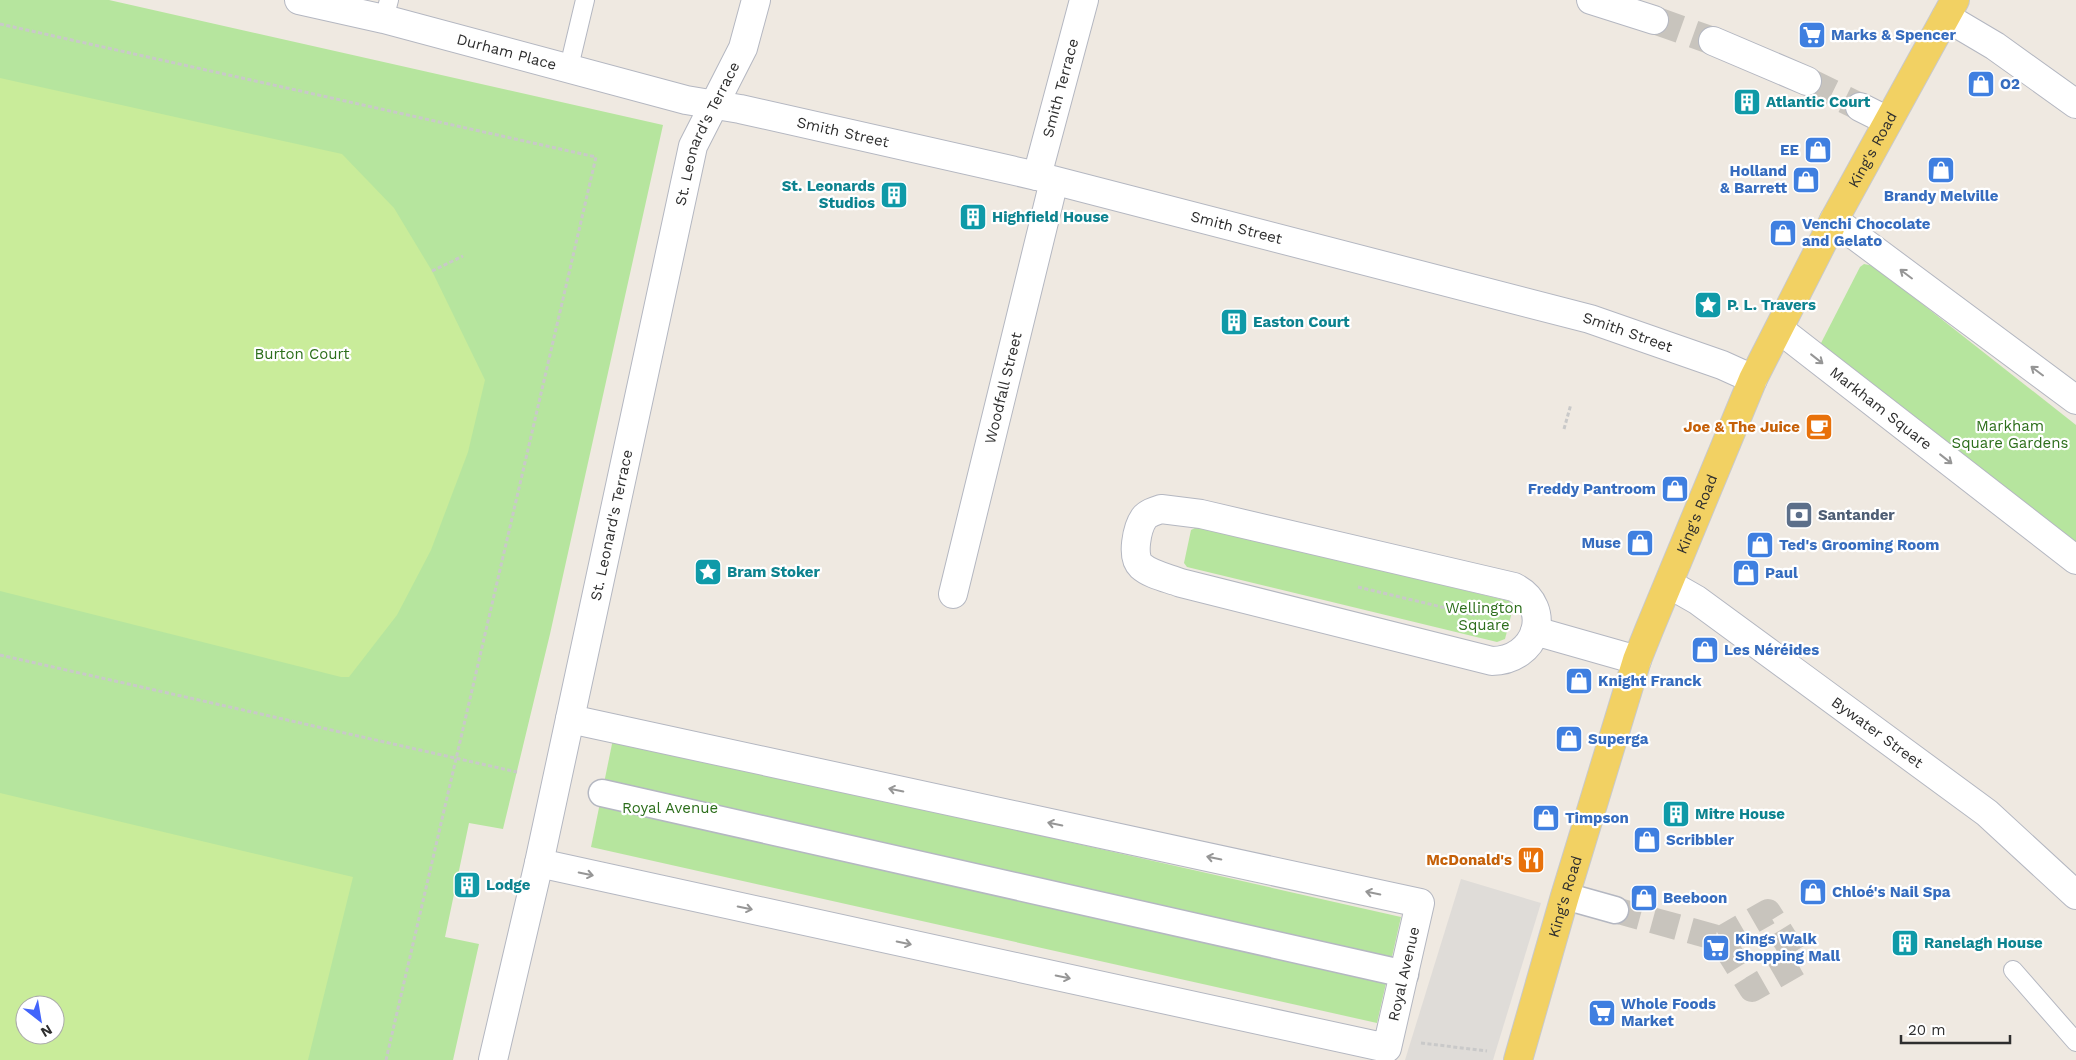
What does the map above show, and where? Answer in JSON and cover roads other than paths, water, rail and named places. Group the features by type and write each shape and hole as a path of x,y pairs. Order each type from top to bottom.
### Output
{"main road":[{"name":"King's Road","path":"1518,1060 1564,896 1637,660 1753,379 1834,220 1951,8"}],"street":[{"name":"Durham Place","path":"299,0 387,10 568,67 712,106"},
{"name":"St. Leonard's Terrace","path":"494,1060 539,863 693,146 743,48 756,0"},
{"name":"Smith Terrace","path":"1046,179 1084,0"},
{"path":"1591,0 1654,20"},
{"path":"1951,8 1995,46 2076,104"},
{"path":"1713,42 1807,81"},
{"name":"Smith Street","path":"712,106 740,109 1046,179 1590,318 1722,365 1753,379"},
{"path":"1860,107 1888,121"},
{"name":"Woodfall Street","path":"953,594 1046,179"},
{"path":"1834,220 2076,400"},
{"name":"Markham Square","path":"1779,329 2076,560"},
{"path":"1162,509 1201,514 1514,587 1524,592 1531,600 1537,620 1534,631 1530,642 1522,652 1513,658 1503,661 1492,661 1181,583 1148,571 1136,560 1135,553 1141,524 1145,517 1162,509"},
{"name":"Bywater Street","path":"1669,584 1697,600 1987,813 2076,895"},
{"path":"1534,631 1637,660"},
{"name":"Royal Avenue","path":"539,863 1387,1048 1420,903 570,719"},
{"path":"602,793 1404,974"},
{"path":"1564,896 1615,910"}],"lane":[{"path":"568,67 585,0"},
{"path":"2013,970 2076,1042"}],"tunnel":[{"path":"1654,20 1713,41"},
{"path":"1807,81 1860,107"},
{"path":"1615,910 1721,939 1752,989 1799,962 1768,912 1721,939"}],"place":[{"name":"Marks & Spencer","path":"1812,35"},
{"name":"O2","path":"1981,84"},
{"name":"Atlantic Court","path":"1747,102"},
{"name":"EE","path":"1818,150"},
{"name":"Brandy Melville","path":"1941,170"},
{"name":"Holland & Barrett","path":"1806,180"},
{"name":"St. Leonards Studios","path":"894,195"},
{"name":"Highfield House","path":"973,217"},
{"name":"Venchi Chocolate and Gelato","path":"1783,233"},
{"name":"P. L. Travers","path":"1708,305"},
{"name":"Easton Court","path":"1234,322"},
{"name":"Joe & The Juice","path":"1819,427"},
{"name":"Freddy Pantroom","path":"1675,489"},
{"name":"Santander","path":"1799,515"},
{"name":"Muse","path":"1640,543"},
{"name":"Ted's Grooming Room","path":"1760,545"},
{"name":"Bram Stoker","path":"708,572"},
{"name":"Paul","path":"1746,573"},
{"name":"Les Néréides","path":"1705,650"},
{"name":"Knight Franck","path":"1579,681"},
{"name":"Superga","path":"1569,739"},
{"name":"Mitre House","path":"1676,814"},
{"name":"Timpson","path":"1546,818"},
{"name":"Scribbler","path":"1647,840"},
{"name":"McDonald's","path":"1531,860"},
{"name":"Lodge","path":"467,885"},
{"name":"Chloé's Nail Spa","path":"1813,892"},
{"name":"Beeboon","path":"1644,898"},
{"name":"Ranelagh House","path":"1905,943"},
{"name":"Kings Walk Shopping Mall","path":"1716,948"},
{"name":"Whole Foods Market","path":"1602,1013"}],"park label":[{"name":"Burton Court","path":"302,354"},
{"name":"Markham Square Gardens","path":"2010,434"},
{"name":"Wellington Square","path":"1484,616"}]}
